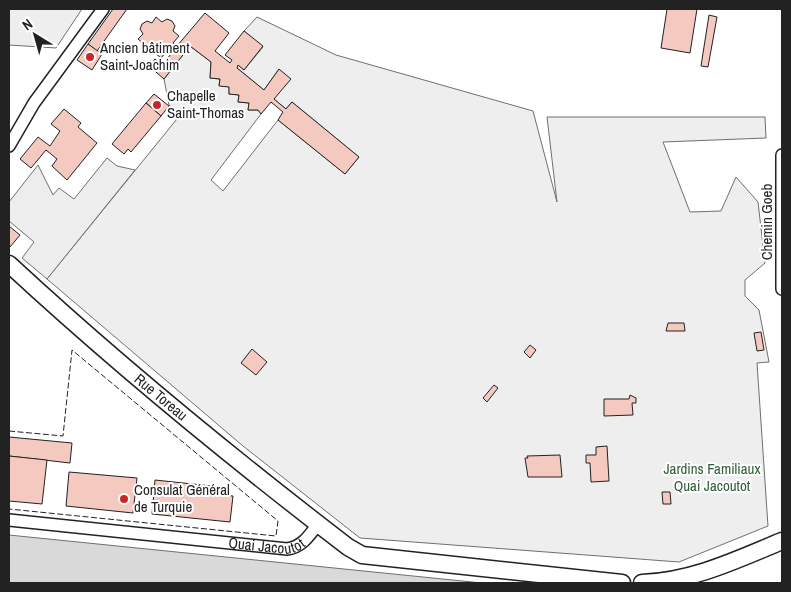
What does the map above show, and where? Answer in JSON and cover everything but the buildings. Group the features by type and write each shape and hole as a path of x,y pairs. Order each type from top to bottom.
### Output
{"main road":[{"name":"Rue Toreau","path":"9,264 75,324 318,524"},
{"name":"Quai Jacoutot","path":"318,524 348,548 369,557 622,583"},
{"path":"642,583 686,578 713,570 782,541"}],"street":[{"path":"9,146 34,103 103,9"},
{"name":"Chemin Goeb","path":"782,155 782,289"},
{"name":"Quai Jacoutot","path":"9,520 287,549 296,548 301,544 318,524"}],"green space":[{"path":"9,9 82,9 56,48 9,45"},
{"name":"Jardins Familiaux Quai Jacoutot","path":"257,17 336,55 533,111 557,202 547,117 765,117 766,138 663,142 690,212 721,211 736,177 758,202 765,263 745,280 745,296 759,310 769,362 757,363 768,526 679,562 360,538 243,446 47,279 181,114 169,105 164,79 190,46 211,62 210,78 220,79 219,85 229,87 229,94 239,95 238,102 249,103 248,110 258,110 261,114 211,180 223,191 278,120 345,174 359,157 292,102 286,109 274,99 279,69 264,90 237,68 238,65 244,70 263,47 244,31"}],"shaded area":[{"path":"107,158 117,166 135,170 47,279 22,258 34,242 9,221 9,202 38,165 53,195 59,188 74,199"},
{"path":"9,535 482,583 9,583"}],"fence":[{"path":"9,431 63,436 72,350 278,521 276,536 9,509"}],"place":[{"name":"Ancien bâtiment Saint-Joachim","path":"90,57"},
{"name":"Chapelle Saint-Thomas","path":"157,105"},
{"name":"Consulat Général de Turquie","path":"124,499"}]}
